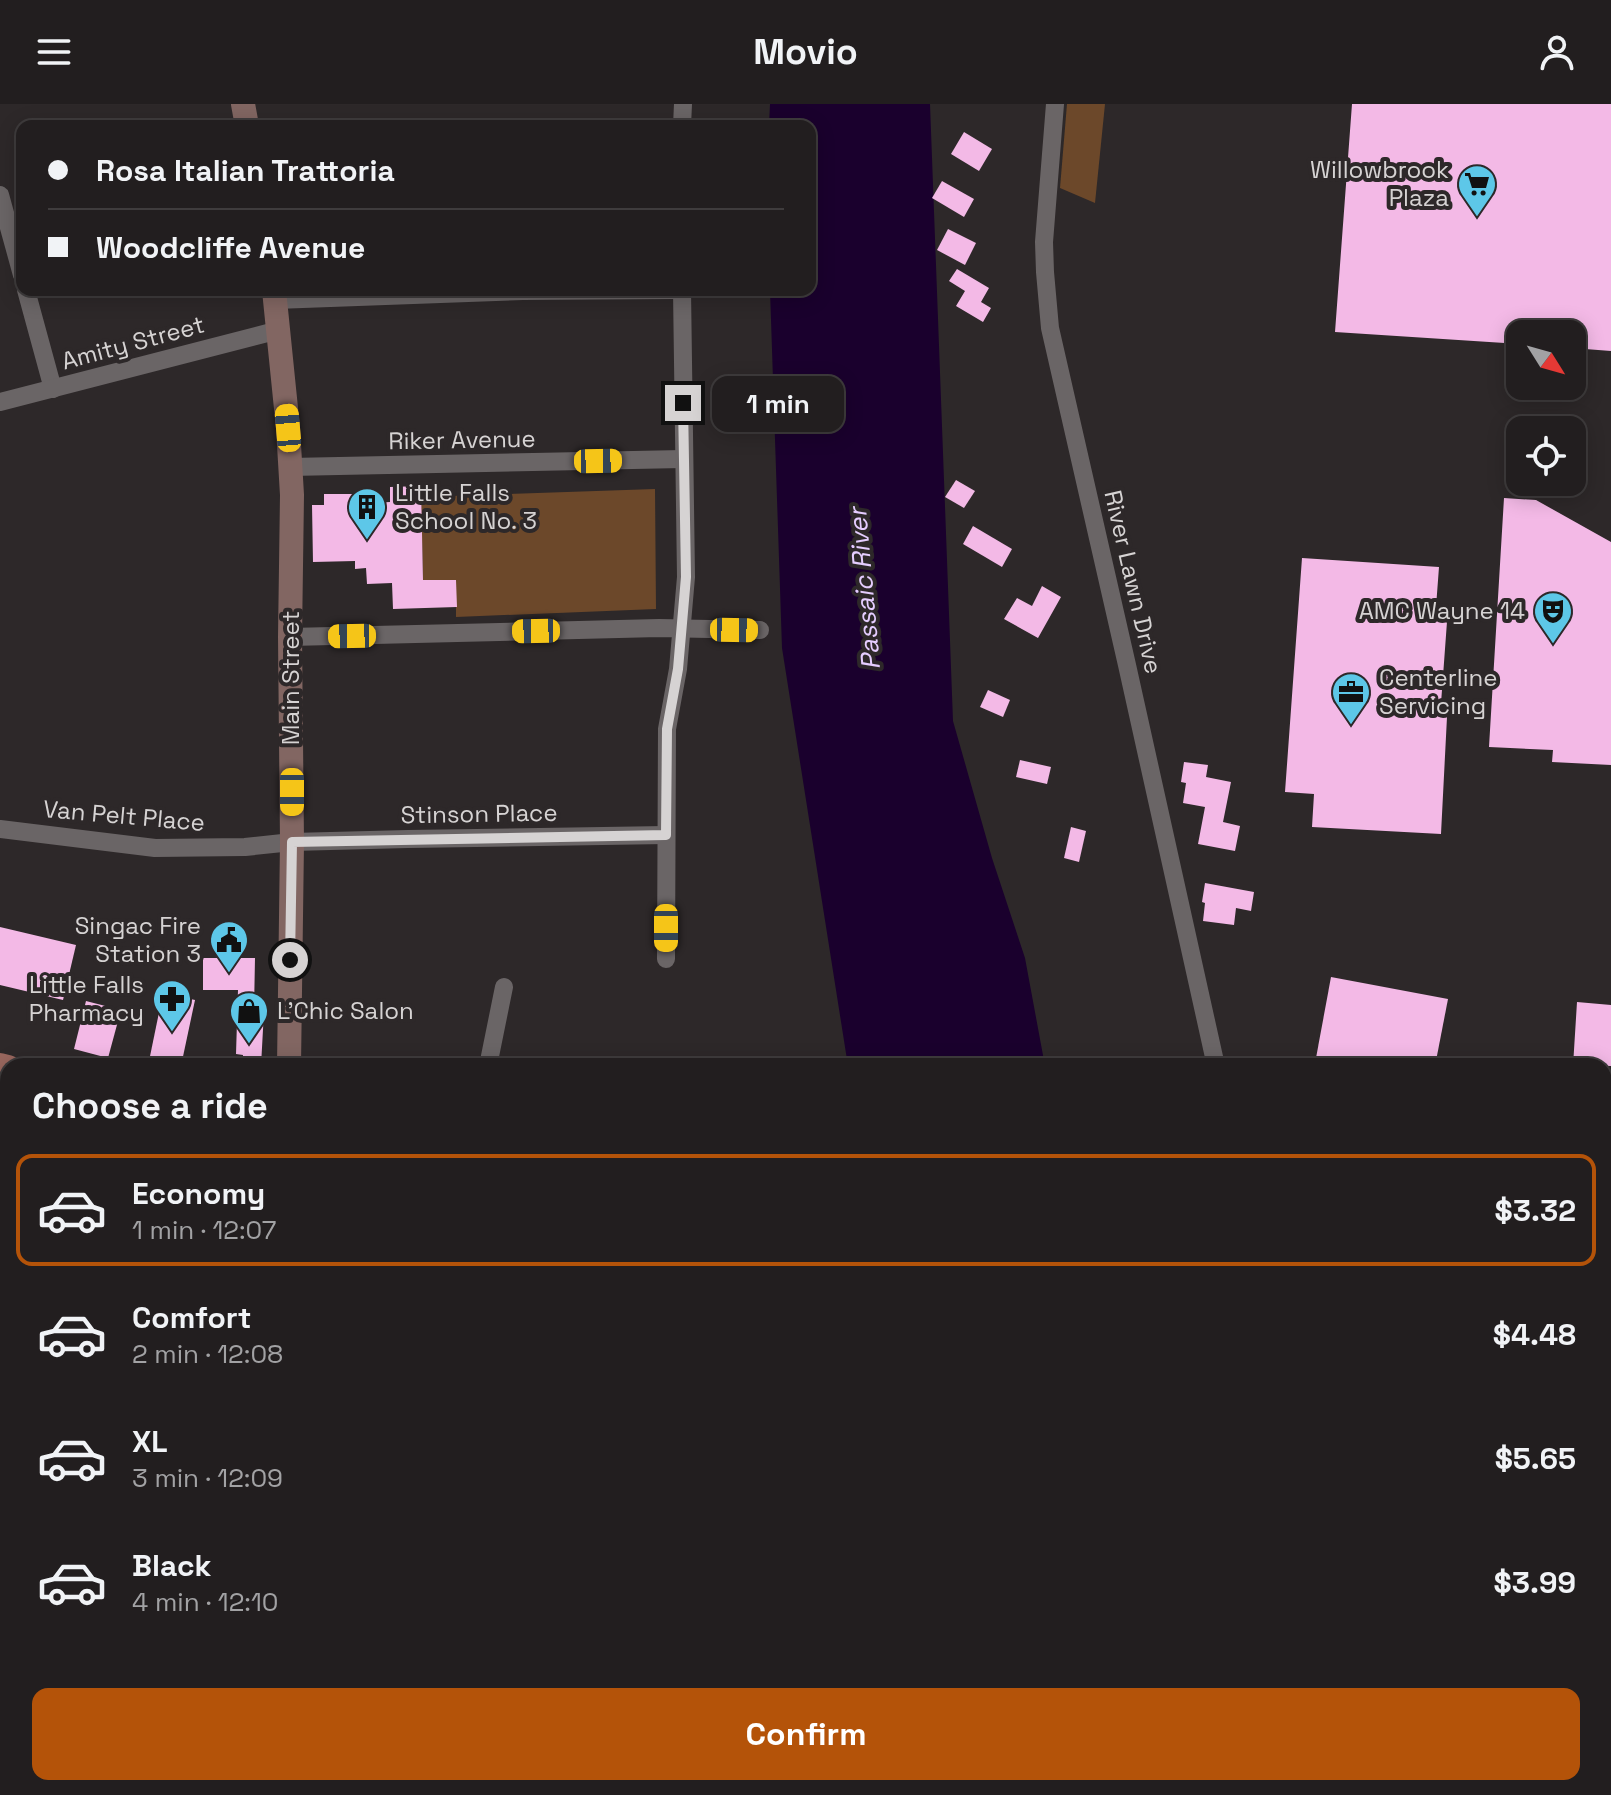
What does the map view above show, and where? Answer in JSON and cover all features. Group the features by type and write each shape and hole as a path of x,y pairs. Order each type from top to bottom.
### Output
{"main road":[{"name":"Main Street","path":"274,296 292,495 289,1058"}],"street":[{"name":"River Lawn Drive","path":"1055,104 1044,242 1050,328 1214,1058"},
{"path":"0,195 16,253"},
{"path":"28,296 53,389"},
{"path":"666,959 667,729 678,669 686,577 679,296"},
{"name":"Amity Street","path":"0,402 279,330"},
{"name":"Riker Avenue","path":"290,467 683,459"},
{"path":"290,637 681,628 760,630"},
{"name":"Van Pelt Place","path":"0,829 155,848 245,847 292,842"},
{"name":"Stinson Place","path":"292,842 666,835"},
{"path":"490,1058 504,987"}],"shaded area":[{"path":"1067,104 1105,104 1095,203 1060,188"},
{"path":"655,489 656,609 456,617 456,580 423,580 421,497"}],"water":[{"name":"Passaic River","path":"770,104 930,104 953,721 992,858 1025,958 1044,1058 847,1058 782,648 770,296 816,296 816,120 769,120"}],"building":[{"name":"Willowbrook Plaza","path":"1352,104 1611,104 1611,351 1586,349 1586,320 1506,320 1506,343 1335,332"},
{"path":"964,132 992,149 979,171 951,154"},
{"path":"942,181 974,199 964,217 932,198"},
{"path":"948,229 976,243 965,265 937,250"},
{"path":"957,269 989,288 981,302 991,308 983,322 956,306 965,291 949,281"},
{"path":"956,480 975,491 964,508 945,497"},
{"name":"Little Falls School No. 3","path":"421,486 423,580 456,580 457,607 393,609 392,583 367,584 366,568 355,569 355,561 313,562 312,505 324,505 324,494 352,494 352,504 390,502 390,487"},
{"name":"AMC Wayne 14","path":"1504,498 1536,500 1611,542 1611,765 1552,762 1553,750 1489,747"},
{"path":"973,526 1012,549 1002,567 963,544"},
{"path":"1302,558 1439,567 1436,607 1448,608 1440,717 1447,717 1441,834 1312,827 1314,794 1285,792"},
{"path":"1042,586 1061,597 1038,638 1004,619 1017,598 1032,606"},
{"path":"988,690 1010,700 1003,717 980,707"},
{"path":"1020,760 1051,767 1047,784 1016,777"},
{"path":"1184,762 1208,765 1206,777 1231,782 1223,822 1240,826 1235,851 1198,844 1205,807 1183,803 1186,783 1181,782"},
{"path":"1071,827 1086,831 1079,862 1064,858"},
{"path":"1205,883 1254,892 1251,911 1236,908 1234,925 1203,921"},
{"path":"0,927 76,945 63,1000 0,985"},
{"path":"203,958 255,958 254,1010 264,1011 261,1058 243,1058 243,1055 236,1054 238,990 203,990"},
{"path":"1331,977 1448,999 1437,1058 1316,1058"},
{"name":"Little Falls Pharmacy","path":"163,993 195,1000 183,1058 150,1058"},
{"path":"86,1001 121,1010 108,1058 74,1049"},
{"path":"1577,1002 1611,1005 1611,1058 1574,1058"}],"place":[{"name":"Willowbrook Plaza","path":"1477,218"},
{"name":"Little Falls School No. 3","path":"367,541"},
{"name":"AMC Wayne 14","path":"1553,645"},
{"name":"Centerline Servicing","path":"1351,726"},
{"name":"Singac Fire Station 3","path":"229,974"},
{"name":"Little Falls Pharmacy","path":"172,1033"},
{"name":"L'Chic Salon","path":"249,1045"}],"route":[{"path":"290,960 292,842 666,835 667,729 678,669 686,577 683,403"}]}
